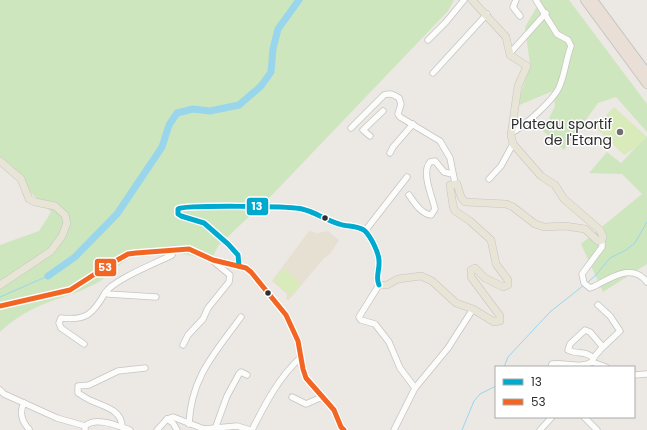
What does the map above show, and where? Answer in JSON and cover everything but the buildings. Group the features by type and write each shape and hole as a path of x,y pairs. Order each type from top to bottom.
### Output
{"highway":[{"path":"585,0 647,84"},
{"path":"593,0 647,73"}],"main road":[{"path":"239,266 238,255 234,249 204,223 178,214 178,208 183,206 294,207 313,212 338,224 359,228 365,231 380,260 377,278 379,285 387,285 398,279 421,276 432,281 456,303 473,309 494,322 501,319 486,295 471,277 472,268 476,269 485,278 503,287 506,287 509,283 496,264 491,240 475,225 455,211 452,206 450,185 455,183 465,202 506,204 513,207 535,224 544,227 565,226 585,228 598,241 602,240 603,237 600,230 564,199 555,185 541,176 513,144 511,133 518,86 527,66 513,58 506,37 487,14 472,0"},
{"path":"0,161 21,179 29,199 35,202 55,206 65,215 66,223 62,236 51,251 0,285"},
{"path":"0,306 70,290 86,281 98,271 128,254 188,249 197,251 213,260 246,268 251,272 286,315 298,341 306,378 334,410 341,427 344,430"}],"street":[{"path":"428,40 446,22 464,0"},
{"path":"516,0 513,8 520,16"},
{"path":"511,133 541,110 556,93 561,85 571,46 568,40 557,34 546,13 536,0"},
{"path":"511,52 546,13"},
{"path":"433,74 487,14"},
{"path":"350,128 384,95 390,94 400,100 399,116 440,141 450,158 455,183"},
{"path":"369,109 377,116"},
{"path":"370,136 363,130 383,111"},
{"path":"390,153 393,147 413,124"},
{"path":"489,179 501,166 513,144"},
{"path":"409,195 420,209 431,215 435,208 426,178 427,166 430,162 436,162 444,172 452,174"},
{"path":"365,231 407,177"},
{"path":"602,240 602,247 582,274 584,283 590,288 626,272 638,273 647,282"},
{"path":"84,344 61,328 58,323 61,318 73,320 87,316 96,310 108,288 126,277 172,255 174,249"},
{"path":"183,345 188,335 203,319 208,308 229,282 230,275 213,260"},
{"path":"379,285 359,317 361,320 375,324 389,342 400,368 415,388"},
{"path":"105,293 156,297"},
{"path":"552,366 552,364 560,363 586,366 620,331 610,316 598,305"},
{"path":"394,430 415,388 448,348 473,309"},
{"path":"188,424 189,412 200,376 241,317"},
{"path":"602,348 601,344 590,332 585,330 568,347 568,350 574,353 584,352 593,360 604,366"},
{"path":"157,430 167,419 173,418 204,429 235,428 251,430 283,377 301,357"},
{"path":"122,427 122,421 117,413 108,407 92,401 78,393 78,386 89,385 118,371 145,368"},
{"path":"215,429 227,396 239,374 241,372 247,375"},
{"path":"635,375 647,374"},
{"path":"0,390 4,394 24,403 85,428 92,422 100,422 130,430"},
{"path":"292,397 306,404 322,397"},
{"path":"24,403 21,414 24,423 30,429"},
{"path":"540,430 551,418"},
{"path":"585,418 597,430"},
{"path":"167,419 174,423 177,430"}],"shaded area":[{"path":"309,231 317,233 328,231 339,240 330,254 324,258 288,301 286,298 287,294 272,281"}],"green space":[{"path":"0,0 454,0 448,11 272,195 218,246 210,263 194,256 172,253 132,257 123,262 100,281 29,311 17,318 0,332 0,245 39,231 51,212 0,163"},
{"path":"541,0 569,0 647,104 647,132 616,97 598,103 564,150 543,131 555,106 553,91 517,106 530,65 525,27"},
{"name":"Plateau sportif de l'Etang","path":"614,107 647,137 637,147 624,155 595,127"},
{"path":"647,136 647,264 603,292 581,244 642,194 622,174 589,173 607,152 621,163"},
{"path":"284,268 301,284 291,296 273,281"}],"waterway":[{"path":"48,276 75,257 117,214 162,147 169,125 177,113 193,109 210,111 239,105 261,86 271,72 273,49 278,29 299,0"},
{"path":"588,282 610,258 626,250 635,243 647,222"},
{"path":"0,297 48,276"},
{"path":"504,366 508,357 550,312 584,285"},
{"path":"462,430 474,401 480,394 495,386"}],"transit line":[{"name":"13","path":"239,266 238,255 228,244 204,223 178,214 178,209 217,206 294,208 307,210 342,225 360,228 370,237 378,254 379,264 377,279 379,285"},
{"name":"53","path":"0,306 70,290 128,254 189,249 213,260 246,268 251,272 286,315 298,341 306,378 334,410 341,427 344,430"}],"place":[{"name":"Plateau sportif de l'Etang","path":"620,132"}]}
